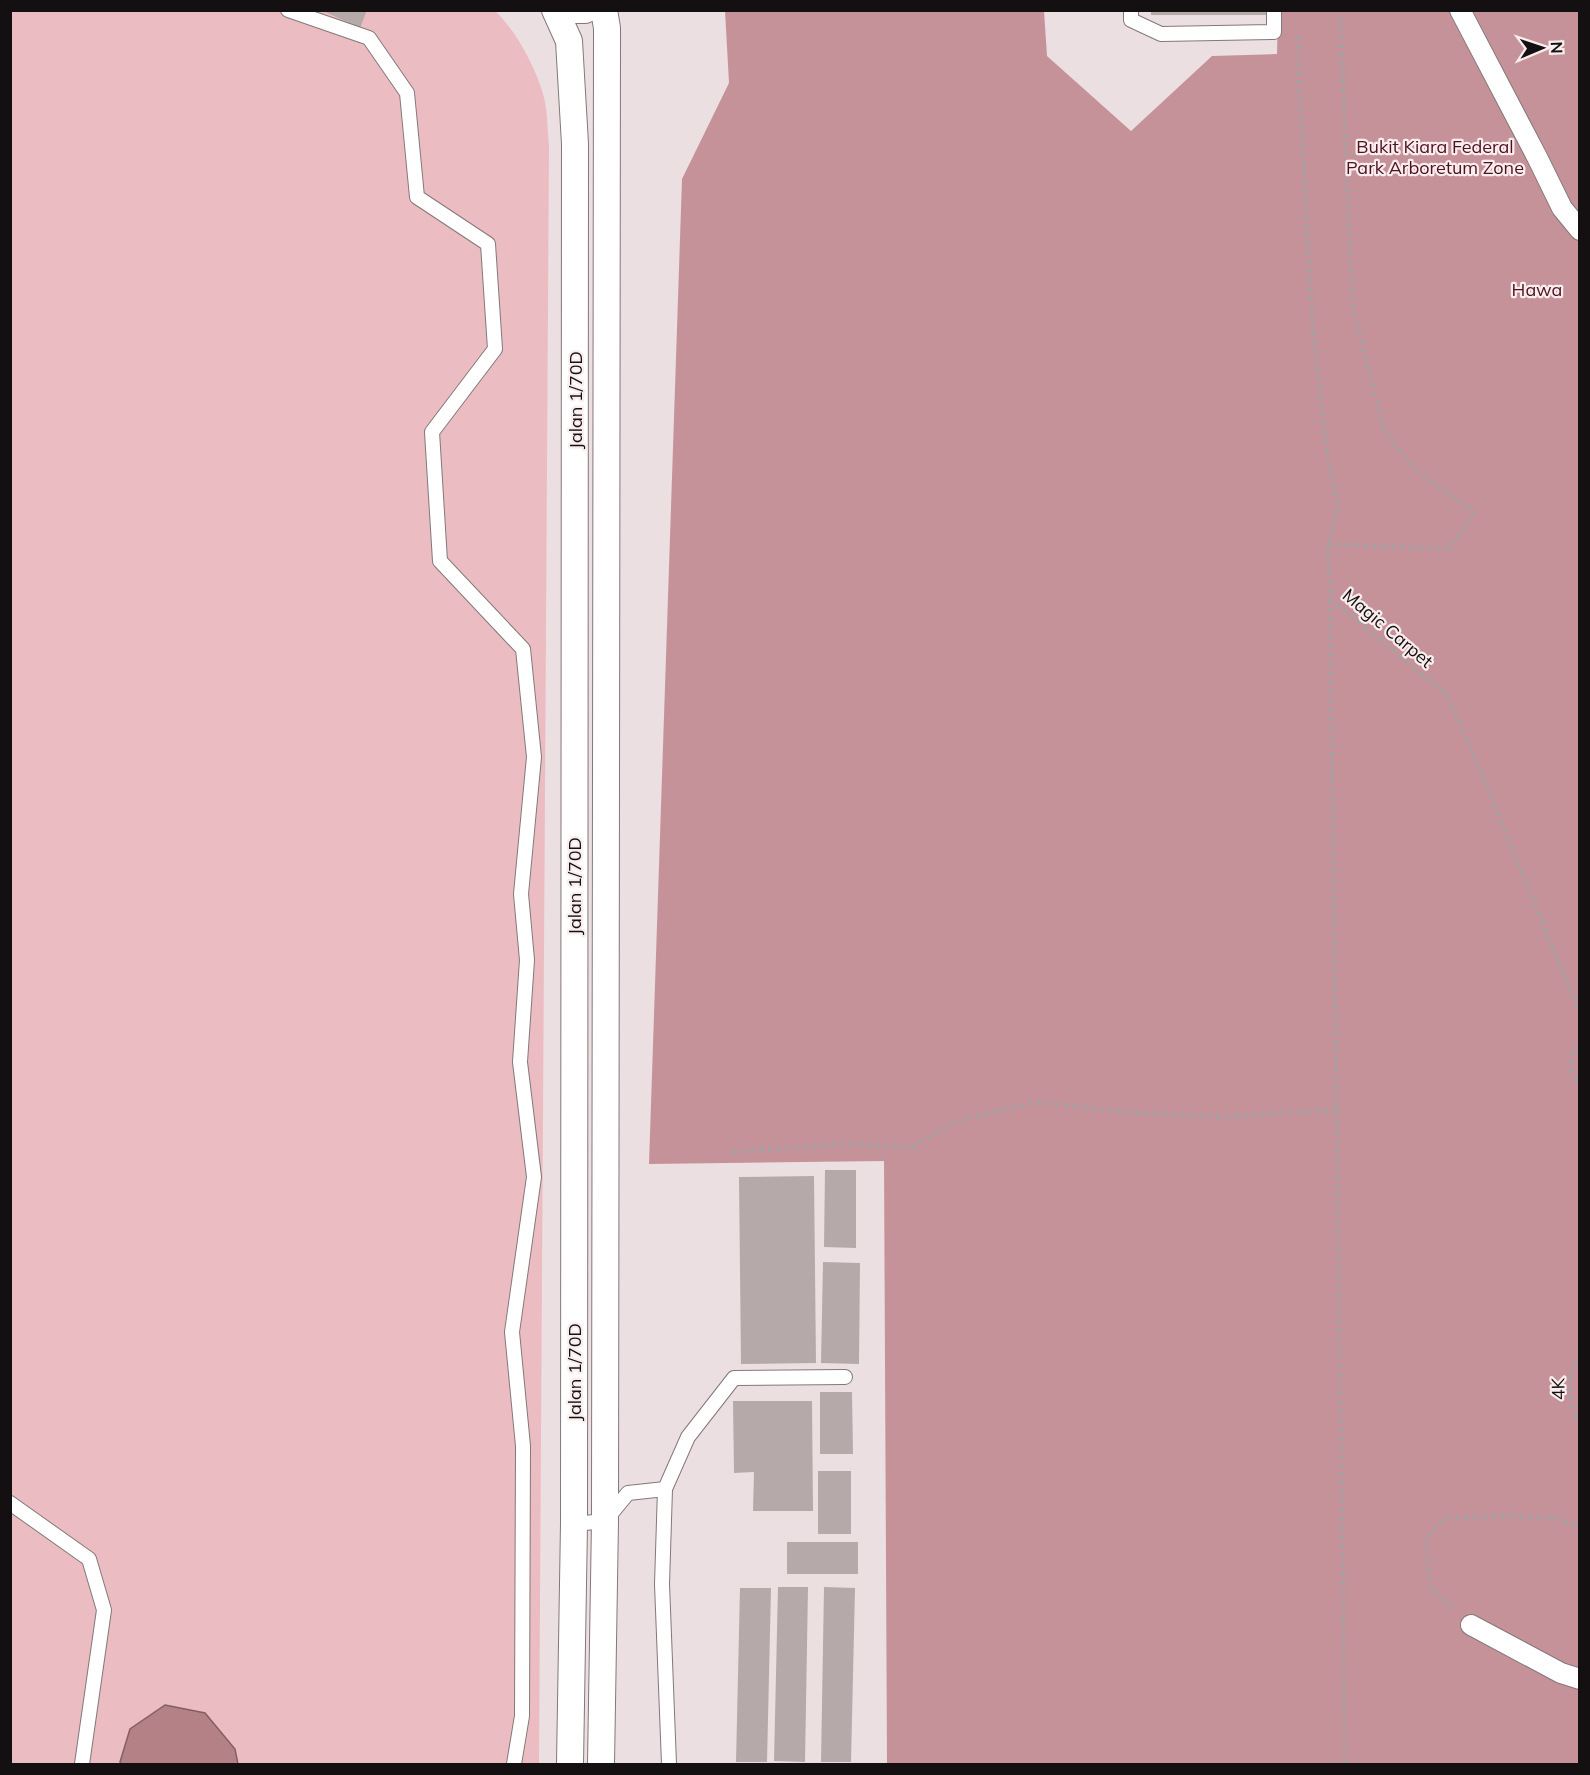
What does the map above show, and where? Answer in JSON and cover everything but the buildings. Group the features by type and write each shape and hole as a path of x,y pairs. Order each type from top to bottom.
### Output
{"street":[{"name":"Jalan 1/70D","path":"555,10 569,41 575,144 574,1524 570,1764"},
{"path":"562,10 585,10"},
{"name":"Jalan 1/70D","path":"602,1764 605,1521 607,28 604,10"},
{"path":"1460,10 1562,208 1580,230"},
{"path":"1471,1625 1561,1673 1580,1679"}],"lane":[{"path":"288,10 369,38 407,93 417,197 489,244 495,349 432,432 440,561 523,649 534,757 521,894 527,960 520,1062 534,1177 512,1332 524,1446 522,1716 514,1764"},
{"path":"1131,10 1131,20 1161,34 1274,32 1274,10"},
{"path":"669,1764 662,1584 665,1488 688,1437 734,1378 845,1377"},
{"path":"574,1524 605,1521 628,1493 665,1488"},
{"path":"10,1503 89,1559 104,1610 82,1764"}],"path":[{"path":"1328,544 1449,549 1474,512 1413,467 1384,433 1352,304 1340,10"},
{"name":"Magic Carpet","path":"1299,33 1299,79 1312,320 1328,460 1338,506 1328,544 1330,599 1445,693 1462,727 1580,1014"},
{"path":"1330,599 1345,1764"},
{"path":"1580,1046 1573,1050 1570,1067 1580,1086"},
{"path":"732,1152 846,1144 911,1148 957,1121 1037,1102 1125,1112 1222,1117 1337,1111"},
{"name":"4K","path":"1580,1353 1570,1374 1570,1402 1580,1426"},
{"path":"1471,1625 1430,1588 1426,1540 1443,1519 1505,1516 1555,1518 1580,1527"}],"shaded area":[{"path":"11,11 495,11 510,28 524,50 543,94 549,145 539,1764 11,1764"},
{"path":"165,1705 205,1713 235,1749 238,1764 121,1764 130,1729"}],"green space":[{"path":"725,11 1044,11 1047,56 1131,131 1212,56 1277,54 1278,11 1579,11 1579,1764 887,1764 884,1161 649,1164 682,179 729,83"}],"park label":[{"name":"Bukit Kiara Federal Park Arboretum Zone","path":"1435,156"},
{"name":"Hawa","path":"1537,289"}]}
